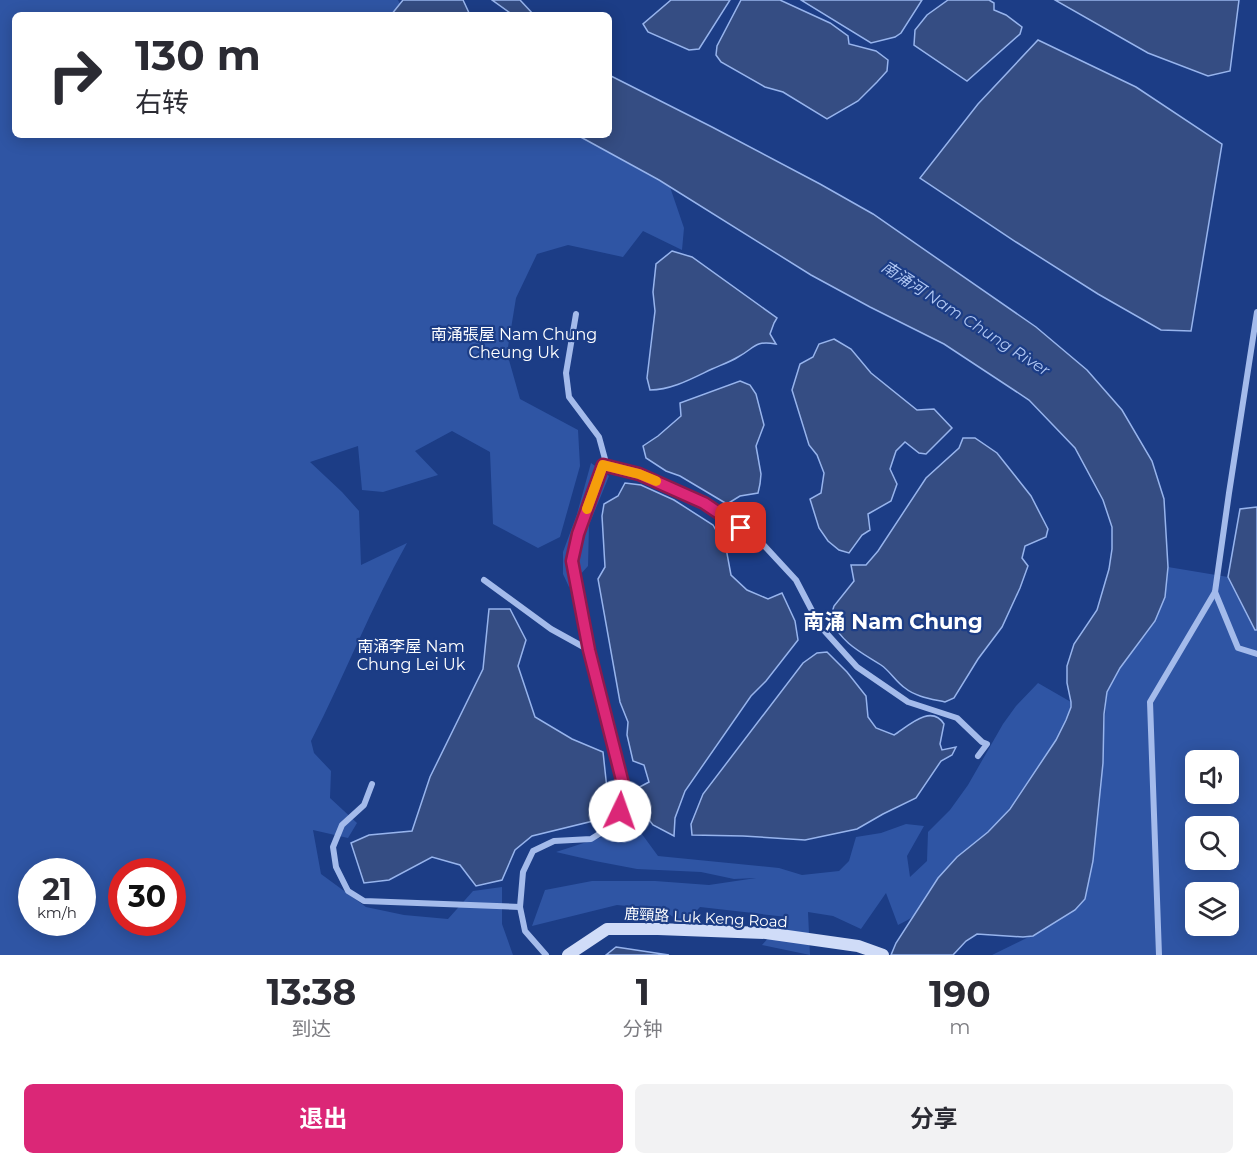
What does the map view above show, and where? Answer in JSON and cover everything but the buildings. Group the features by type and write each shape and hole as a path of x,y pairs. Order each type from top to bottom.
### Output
{"street":[{"path":"1159,955 1150,702 1215,592 1257,312"},
{"path":"546,955 525,931 520,907 524,872 532,850 554,841 591,839 607,829 620,811 623,784 589,650 572,561 578,534 605,459 599,437 568,397 566,373 576,314"},
{"path":"603,465 639,474 704,503 759,540 796,580 820,626 857,667 908,702 957,718 987,744 978,756"},
{"path":"484,580 551,629 589,650"},
{"path":"1215,592 1238,648 1257,654"},
{"path":"372,784 364,805 342,825 333,847 336,867 348,891 364,901 520,907"},
{"name":"鹿頸路 Luk Keng Road","path":"568,955 607,929 658,928 766,933 858,946 883,955"}],"shaded area":[{"path":"0,0 398,0 400,4 393,12 12,12 12,138 582,138 670,187 684,228 682,250 643,231 623,257 568,245 537,254 516,298 507,353 520,399 578,430 580,466 560,537 538,548 493,524 490,452 452,431 415,451 438,475 383,492 362,490 358,446 310,462 359,511 361,565 407,543 311,741 314,753 331,771 330,798 357,823 348,838 313,830 321,874 366,907 404,915 448,919 473,891 502,887 502,924 513,955 0,955"},
{"path":"591,463 609,476 589,525 588,566 569,587 563,574 563,552 577,514"},
{"path":"1168,567 1228,577 1257,627 1257,955 992,955 1041,931 1075,910 1085,899 1093,861 1107,692 1120,668 1155,621 1165,597"},
{"path":"1038,683 1071,702 1068,715 1050,751 997,823 945,870 912,917 898,925 886,893 861,929 833,916 808,912 810,955 762,945 787,917 700,907 685,923 658,909 617,905 532,926 545,890 592,881 655,881 709,885 756,878 734,879 701,872 637,869 556,852 636,826 658,856 779,868 802,875 839,871 849,861 856,837 881,833 906,824 924,826 907,856 910,877 927,861 928,832 950,810 968,785 1003,724"}],"water":[{"path":"403,0 463,0 469,12 393,12"},
{"path":"492,0 520,0 531,12 509,12"},
{"path":"671,0 730,0 699,49 689,50 648,32 643,24"},
{"path":"741,0 780,0 830,23 848,36 849,44 876,51 888,60 887,71 858,101 827,119 783,92 765,87 721,62 716,55 717,46"},
{"path":"801,0 922,0 901,33 895,37 871,43"},
{"path":"948,0 989,0 994,3 994,10 1006,15 1022,27 1020,34 967,81 914,45 915,30 927,15"},
{"path":"1055,0 1239,0 1230,71 1208,76 1148,53"},
{"path":"1038,40 1136,87 1222,144 1191,331 1161,330 1098,294 920,178 978,104"},
{"name":"南涌河 Nam Chung River","path":"612,77 712,127 873,214 1036,327 1087,370 1122,410 1152,461 1164,499 1168,567 1165,597 1155,621 1120,668 1107,692 1103,763 1093,861 1085,899 1075,910 1033,936 977,934 966,941 953,955 891,955 896,943 938,878 957,857 988,832 1010,809 1056,740 1066,720 1071,707 1067,666 1074,644 1097,610 1109,569 1112,527 1103,500 1075,448 1029,400 944,344 811,275 659,180 582,138 612,138"},
{"path":"672,251 692,257 777,318 770,334 776,344 759,344 744,354 682,383 650,390 647,378 655,311 653,292 656,264"},
{"path":"834,339 851,349 871,373 917,410 934,409 952,428 926,454 919,453 905,442 896,451 890,469 897,484 891,501 868,514 870,530 862,535 849,553 839,550 828,541 819,528 810,499 821,493 824,473 817,455 809,445 792,390 800,364 813,357 819,344"},
{"path":"740,381 750,385 756,394 764,425 756,446 761,474 760,484 758,493 740,496 727,504 646,458 643,446 681,416 680,403"},
{"path":"963,438 975,438 997,453 1031,496 1048,529 1046,537 1025,546 1022,558 1028,566 1002,627 978,659 954,698 945,702 919,696 909,691 884,667 846,641 830,619 834,606 854,581 851,565 866,565 878,551 926,478 959,448"},
{"path":"625,483 641,485 674,500 713,525 726,548 731,575 747,590 768,599 782,593 795,621 798,640 766,681 751,696 685,791 675,818 674,836 653,825 630,792 649,782 644,765 633,761 627,735 628,722 620,702 598,579 605,567 602,516 604,504 618,496"},
{"path":"1257,507 1257,630 1255,630 1228,577 1240,509"},
{"path":"489,609 510,609 526,640 518,666 535,717 572,739 603,752 608,798 593,821 532,836 515,850 502,880 476,886 460,865 432,857 389,880 364,883 351,843 369,835 412,831 430,777 483,669"},
{"path":"827,652 866,696 868,717 876,728 894,735 912,722 926,716 939,718 944,724 940,744 942,750 956,747 952,755 941,761 916,798 857,829 805,840 692,835 691,824 703,794 803,663 817,653"},
{"path":"616,947 669,955 606,955"}],"slow traffic":[{"path":"587,509 603,465 656,481"}],"district":[{"name":"南涌張屋 Nam Chung Cheung Uk","path":"514,343"},
{"name":"南涌 Nam Chung","path":"893,622"},
{"name":"南涌李屋 Nam Chung Lei Uk","path":"411,655"}],"route":[{"path":"620,811 623,784 589,650 572,561 578,534 603,465 639,474 704,503 741,528"}]}
